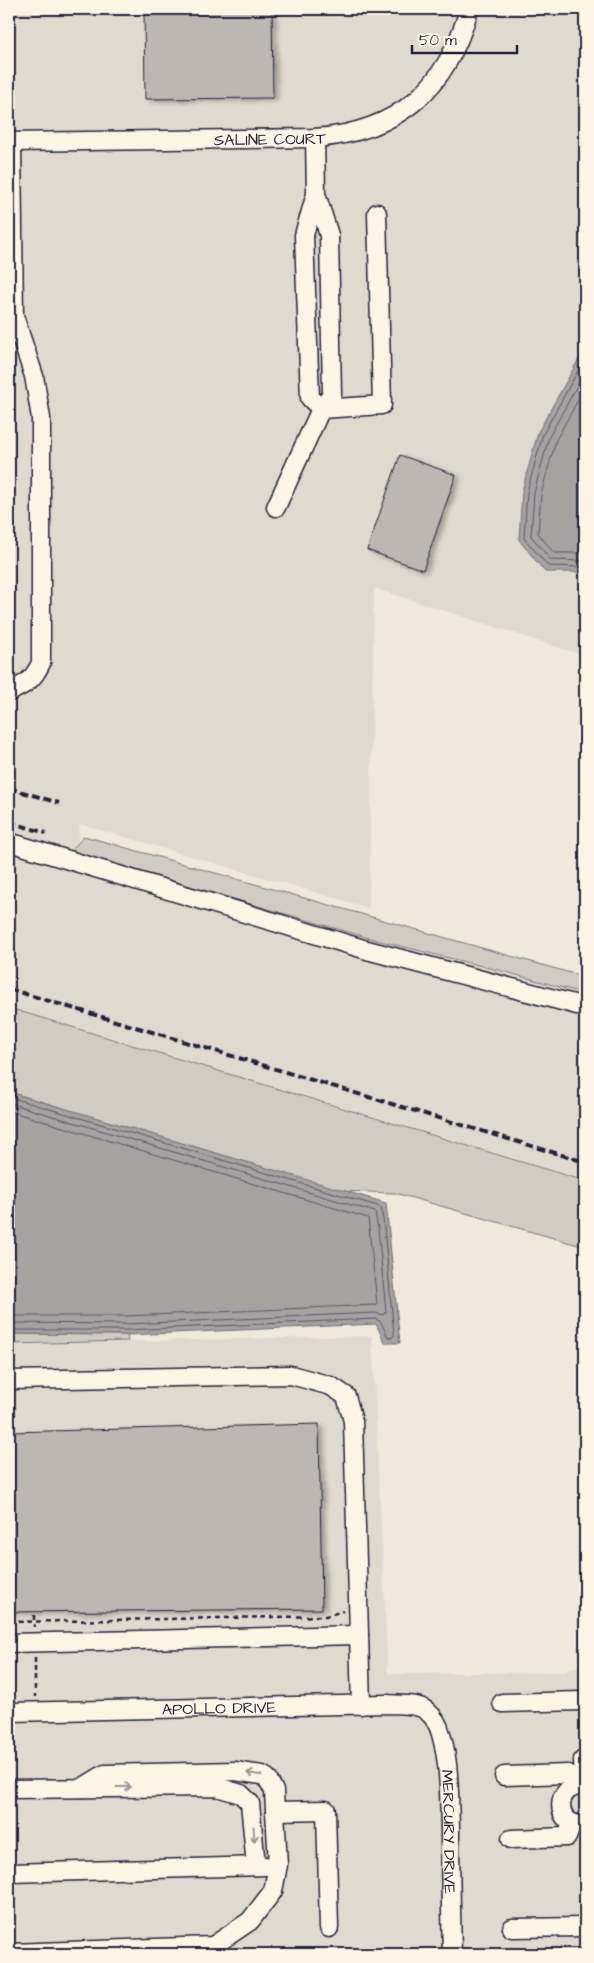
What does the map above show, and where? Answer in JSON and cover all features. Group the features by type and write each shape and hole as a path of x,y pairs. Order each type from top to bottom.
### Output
{"street":[{"name":"SALINE COURT","path":"10,142 315,138 360,131 384,121 405,108 424,92 452,56 463,33 469,9"},
{"path":"276,507 321,409 332,395 329,235 316,194 315,138"},
{"path":"9,692 35,677 41,663 41,418 34,376 11,319 10,142"},
{"path":"316,194 304,235 310,398 321,409 382,405 378,213"},
{"path":"9,842 367,950 585,1007"},
{"path":"9,1380 291,1376 332,1386 346,1396 354,1421 361,1705"},
{"path":"9,1643 359,1635"},
{"path":"502,1703 582,1701"},
{"name":"APOLLO DRIVE","path":"9,1712 407,1705 421,1707 428,1712"},
{"name":"MERCURY DRIVE","path":"428,1712 441,1733 448,1775 452,1954"},
{"path":"581,1786 583,1760"},
{"path":"9,1953 213,1946 250,1921 273,1891 278,1866 274,1791 267,1778 262,1775 236,1771 105,1774 82,1788"},
{"path":"504,1776 568,1774 581,1786"},
{"path":"511,1839 567,1837 579,1825 567,1820 561,1808 564,1796 581,1786"},
{"path":"9,1789 217,1787 241,1794 250,1803 256,1866"},
{"path":"275,1811 326,1810 329,1928"},
{"path":"9,1873 278,1866"},
{"path":"512,1928 585,1927"}],"path":[{"path":"9,1622 326,1616 359,1607"},
{"path":"34,1615 36,1711"}],"shaded area":[{"path":"9,9 585,9 585,656 374,588 369,908 80,824 77,849 70,847 71,852 376,940 506,972 585,994 585,1180 9,1007"},
{"path":"84,836 585,977 585,994 506,972 376,940 70,852"},
{"path":"9,1008 585,1181 585,1247 395,1193 341,1191 9,1092"},
{"path":"9,1334 127,1335 128,1341 9,1344"},
{"path":"372,1336 388,1674 564,1672 585,1663 585,1954 9,1954 9,1344"}],"water":[{"path":"585,348 585,572 545,572 519,540 522,491 538,432"},
{"path":"9,1092 386,1203 400,1343 385,1343 376,1324 127,1335 9,1334"}],"building":[{"path":"144,9 272,9 273,98 145,99"},
{"path":"400,455 456,475 423,570 367,550"},
{"path":"319,1424 322,1609 9,1612 9,1432"}],"railway":[{"path":"9,788 59,803"},
{"path":"9,822 46,833"},
{"path":"9,989 585,1162"}]}
